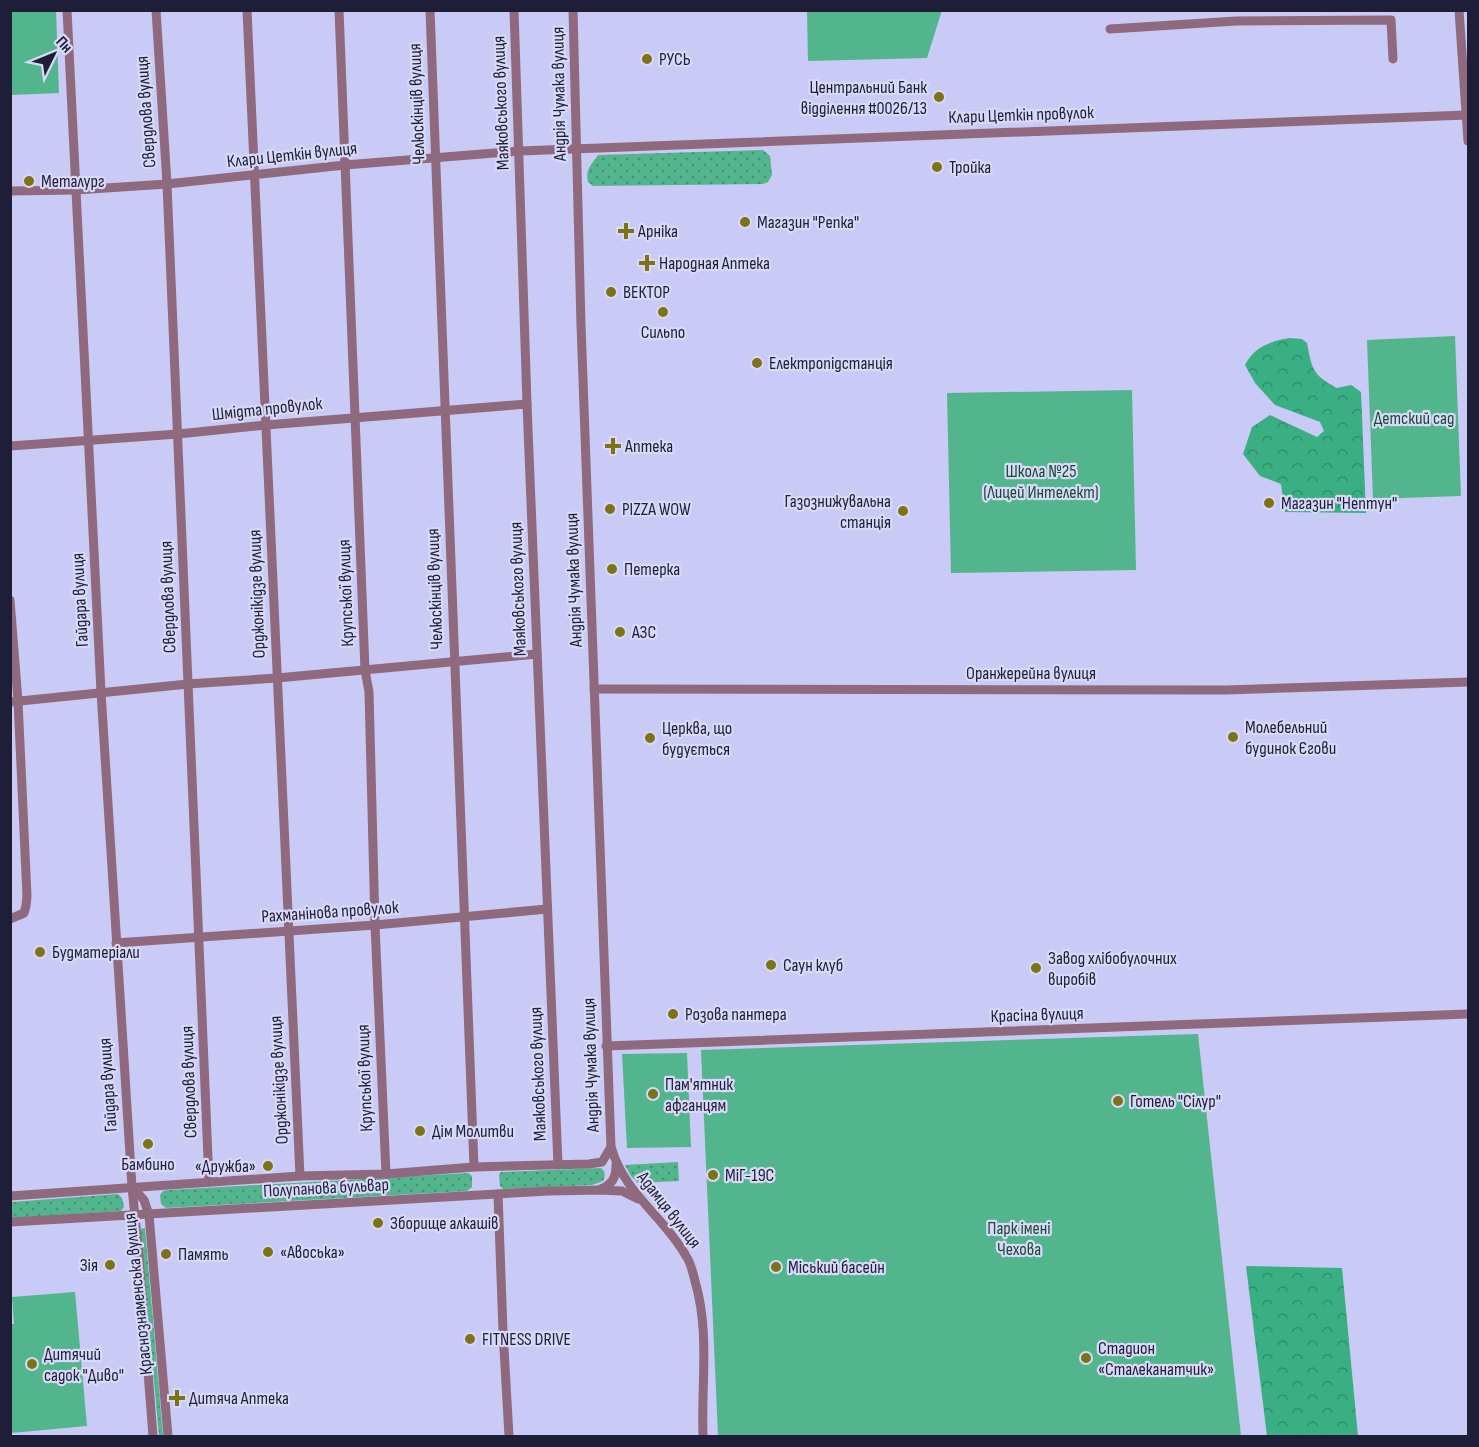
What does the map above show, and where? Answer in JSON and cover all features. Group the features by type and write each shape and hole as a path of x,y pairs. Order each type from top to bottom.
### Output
{"street":[{"name":"Гайдара вулиця","path":"67,10 101,692 132,1187"},
{"name":"Свердлова вулиця","path":"156,10 167,184 209,1182"},
{"name":"Орджонікідзе вулиця","path":"247,10 300,1176"},
{"name":"Крупської вулиця","path":"339,10 365,670 369,692 375,925 386,1174"},
{"name":"Челюскінців вулиця","path":"430,10 474,1167"},
{"name":"Маяковського вулиця","path":"514,10 527,404 558,1165"},
{"name":"Андрія Чумака вулиця","path":"573,10 611,1147"},
{"path":"1459,10 1468,141"},
{"path":"1110,29 1390,15 1393,58"},
{"name":"Клари Цеткін провулок","path":"577,148 1467,115"},
{"name":"Клари Цеткін вулиця","path":"10,191 76,190 167,184 345,165 577,148"},
{"name":"Шмідта провулок","path":"10,446 527,404"},
{"path":"10,600 27,901 24,913 10,919"},
{"path":"14,702 188,684 454,663 537,654"},
{"name":"Оранжерейна вулиця","path":"594,689 1226,690 1468,682"},
{"name":"Рахманінова провулок","path":"116,943 288,932 547,909"},
{"name":"Красіна вулиця","path":"606,1046 1468,1014"},
{"name":"Полупанова бульвар","path":"10,1196 300,1176 558,1165 602,1161 611,1147"},
{"name":"Адамця вулиця","path":"611,1147 616,1164 629,1187 687,1256 702,1310 703,1437"},
{"path":"599,1190 609,1186 616,1176 616,1164"},
{"name":"Краснознаменська вулиця","path":"132,1187 144,1200 149,1215 168,1437"},
{"name":"Краснознаменська вулиця","path":"132,1187 153,1437"},
{"name":"Полупанова бульвар","path":"10,1222 599,1190 622,1191 642,1201"},
{"path":"498,1194 509,1437"}],"green space":[{"path":"942,10 927,58 808,61 807,11"},
{"path":"56,11 59,93 11,95 11,12"},
{"path":"763,150 770,156 772,175 768,182 763,184 593,186 587,178 589,168 598,155"},
{"name":"Детский сад","path":"1455,336 1461,496 1373,499 1367,340"},
{"path":"1289,338 1302,339 1307,343 1312,366 1323,379 1337,388 1351,385 1361,392 1366,513 1285,512 1281,484 1260,476 1243,454 1252,427 1270,415 1317,437 1324,431 1320,422 1275,405 1255,383 1245,365 1258,349"},
{"name":"Школа №25 (Лицей Интелект)","path":"1132,390 1136,570 951,573 947,393"},
{"name":"Парк імені Чехова","path":"1198,1034 1241,1436 718,1436 701,1050"},
{"path":"687,1053 691,1147 627,1148 622,1054"},
{"path":"678,1162 679,1181 638,1183 625,1165"},
{"path":"601,1168 605,1174 603,1181 592,1185 503,1189 500,1186 501,1172"},
{"path":"468,1173 472,1176 472,1187 467,1191 166,1208 161,1204 160,1195 163,1191 168,1190"},
{"path":"118,1194 122,1198 124,1207 121,1211 11,1218 11,1202"},
{"path":"145,1228 163,1436 159,1436 140,1229"},
{"path":"1246,1266 1342,1268 1358,1436 1267,1436"},
{"path":"75,1292 87,1426 11,1433 10,1324 14,1324 12,1297"}],"place":[{"name":"РУСЬ","path":"647,59"},
{"name":"Центральний Банк відділення #0026/13","path":"939,97"},
{"name":"Тройка","path":"937,167"},
{"name":"Металург","path":"29,181"},
{"name":"Магазин \"Репка\"","path":"745,222"},
{"name":"Арніка","path":"626,231"},
{"name":"Народная Аптека","path":"647,263"},
{"name":"ВЕКТОР","path":"611,292"},
{"name":"Сильпо","path":"663,312"},
{"name":"Електропідстанція","path":"757,363"},
{"name":"Аптека","path":"613,446"},
{"name":"Магазин \"Нептун\"","path":"1269,503"},
{"name":"PIZZA WOW","path":"610,509"},
{"name":"Газознижувальна станція","path":"903,511"},
{"name":"Петерка","path":"612,569"},
{"name":"АЗС","path":"620,632"},
{"name":"Молебельний будинок Єгови","path":"1233,737"},
{"name":"Церква, що будується","path":"650,738"},
{"name":"Будматеріали","path":"40,952"},
{"name":"Саун клуб","path":"771,965"},
{"name":"Завод хлібобулочних виробів","path":"1036,968"},
{"name":"Розова пантера","path":"673,1014"},
{"name":"Пам'ятник афганцям","path":"653,1094"},
{"name":"Готель \"Сілур\"","path":"1118,1101"},
{"name":"Дім Молитви","path":"420,1131"},
{"name":"Бамбино","path":"148,1144"},
{"name":"«Дружба»","path":"268,1166"},
{"name":"МіГ-19С","path":"713,1175"},
{"name":"Зборище алкашів","path":"378,1223"},
{"name":"«Авоська»","path":"268,1252"},
{"name":"Память","path":"166,1254"},
{"name":"Зія","path":"110,1265"},
{"name":"Міський басейн","path":"776,1267"},
{"name":"FITNESS DRIVE","path":"470,1339"},
{"name":"Стадион «Сталеканатчик»","path":"1086,1358"},
{"name":"Дитячий садок \"Диво\"","path":"32,1364"},
{"name":"Дитяча Аптека","path":"177,1398"}]}
